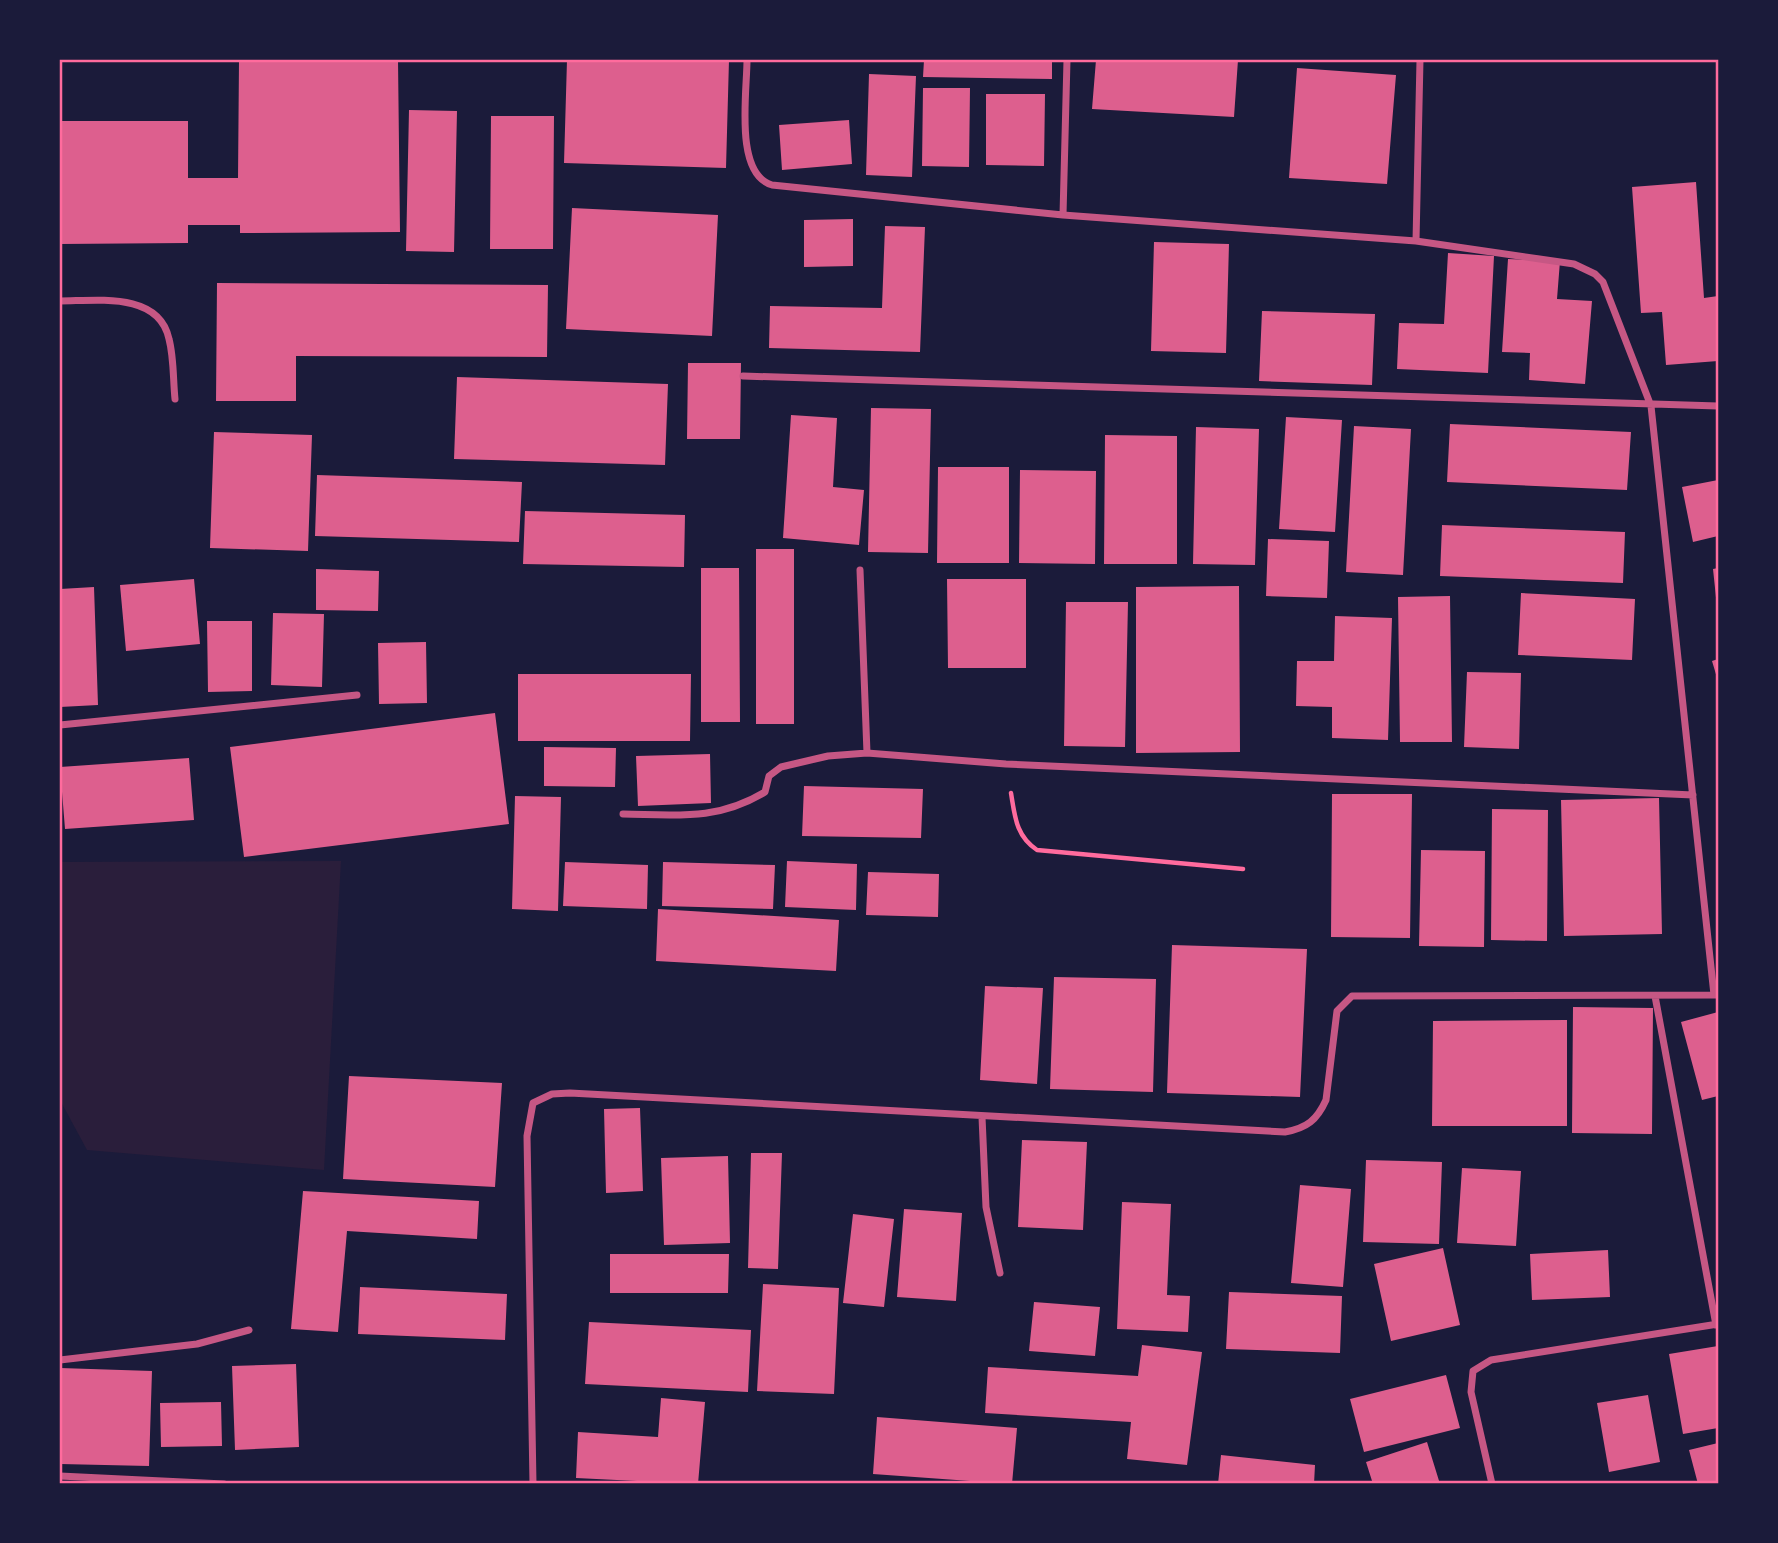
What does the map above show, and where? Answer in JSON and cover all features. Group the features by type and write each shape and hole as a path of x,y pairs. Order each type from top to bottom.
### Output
{"street":[{"path":"533,1483 527,1136 533,1103 552,1094 1292,1131 1313,1122 1326,1100 1337,1011 1345,1000 1366,994 1716,995 1651,406 1603,282 1595,274 1559,261 1416,241 1063,215 764,182 749,165 746,149 747,60"},
{"path":"1063,215 1067,60"},
{"path":"1416,241 1420,60"},
{"path":"60,301 129,301 160,319 169,338 175,399"},
{"path":"743,376 1718,406"},
{"path":"860,570 867,753"},
{"path":"60,725 357,695"},
{"path":"623,814 705,816 742,806 765,792 769,776 781,767 828,757 867,753 1006,764 1693,795"},
{"path":"1492,1483 1471,1392 1473,1371 1491,1360 1717,1325 1655,996"},
{"path":"982,1116 986,1207 1000,1273"},
{"path":"60,1360 197,1344 249,1330"},
{"path":"60,1476 224,1483"}],"path":[{"path":"1006,764 1018,830 1025,842 1037,850 1243,869"}],"shaded area":[{"path":"341,861 324,1170 87,1150 60,1100 60,862"}],"building":[{"path":"239,60 398,60 400,232 240,233 240,225 188,225 188,243 60,244 60,121 188,121 188,178 238,178"},
{"path":"567,60 729,60 726,168 564,163"},
{"path":"924,60 1052,60 1052,79 923,77"},
{"path":"1096,60 1238,60 1234,117 1092,109"},
{"path":"1297,68 1396,75 1387,184 1289,178"},
{"path":"869,74 916,76 912,177 866,175"},
{"path":"923,88 970,88 969,167 922,166"},
{"path":"986,94 1045,94 1044,166 986,165"},
{"path":"409,110 457,111 454,252 406,251"},
{"path":"491,116 554,116 553,249 490,249"},
{"path":"849,120 852,164 782,170 779,125"},
{"path":"1696,182 1704,298 1718,296 1718,361 1666,365 1662,312 1641,313 1632,187"},
{"path":"572,208 718,215 712,336 566,329"},
{"path":"853,219 853,266 804,267 804,220"},
{"path":"885,226 925,227 920,352 769,348 770,306 882,308"},
{"path":"1154,242 1229,244 1226,353 1151,351"},
{"path":"1448,253 1494,256 1488,373 1397,369 1399,323 1444,324"},
{"path":"1508,259 1560,261 1557,299 1592,301 1585,384 1529,380 1530,353 1502,352"},
{"path":"217,283 548,285 547,357 296,356 296,401 216,401"},
{"path":"1262,311 1375,314 1372,385 1259,381"},
{"path":"688,363 741,363 740,439 687,439"},
{"path":"457,377 668,384 665,465 454,459"},
{"path":"871,408 931,409 928,553 868,552"},
{"path":"791,415 837,418 833,487 864,490 859,545 783,538"},
{"path":"1286,417 1342,420 1335,532 1279,529"},
{"path":"1450,424 1631,432 1627,490 1447,482"},
{"path":"1354,426 1411,429 1403,575 1346,572"},
{"path":"1196,427 1259,429 1255,565 1193,564"},
{"path":"214,432 312,435 308,551 210,548"},
{"path":"1105,435 1177,436 1177,564 1104,564"},
{"path":"938,467 1009,467 1009,563 937,563"},
{"path":"1020,470 1096,471 1095,564 1019,563"},
{"path":"317,475 522,482 519,542 315,536"},
{"path":"1718,480 1718,536 1693,542 1682,487"},
{"path":"525,511 685,515 684,567 523,564"},
{"path":"1442,525 1625,532 1623,583 1440,576"},
{"path":"1268,539 1329,541 1327,598 1266,596"},
{"path":"756,549 794,549 794,724 756,724"},
{"path":"701,568 739,568 740,722 701,722"},
{"path":"1718,568 1718,607 1717,607 1713,569"},
{"path":"316,569 379,571 378,611 316,610"},
{"path":"194,579 200,644 126,651 120,585"},
{"path":"947,579 1026,579 1026,668 948,668"},
{"path":"1239,586 1240,752 1136,753 1136,587"},
{"path":"94,587 98,705 60,707 60,589"},
{"path":"1521,593 1635,599 1632,660 1518,655"},
{"path":"1450,596 1452,742 1400,742 1398,597"},
{"path":"1066,602 1128,602 1125,747 1064,746"},
{"path":"273,613 324,614 322,687 271,685"},
{"path":"1335,616 1392,618 1388,740 1332,738 1332,707 1296,706 1297,661 1334,661"},
{"path":"207,621 252,621 252,691 208,692"},
{"path":"426,642 427,703 379,704 378,643"},
{"path":"1718,659 1718,681 1712,661"},
{"path":"1467,672 1521,673 1519,749 1464,747"},
{"path":"518,674 691,674 690,741 518,741"},
{"path":"495,713 509,824 244,857 230,747"},
{"path":"544,747 616,748 615,787 544,786"},
{"path":"710,754 711,803 638,806 636,756"},
{"path":"189,758 194,820 65,829 60,767"},
{"path":"804,786 923,789 921,838 802,836"},
{"path":"1332,794 1412,794 1410,938 1331,937"},
{"path":"515,796 561,797 558,911 512,909"},
{"path":"1659,798 1662,934 1564,936 1561,800"},
{"path":"1492,809 1548,810 1547,941 1491,940"},
{"path":"1421,850 1485,851 1484,947 1419,946"},
{"path":"787,861 857,864 856,910 785,907"},
{"path":"565,862 648,865 647,909 563,906"},
{"path":"663,862 775,865 773,909 662,906"},
{"path":"868,872 939,874 938,917 866,915"},
{"path":"658,909 839,920 836,971 656,961"},
{"path":"1172,945 1307,949 1300,1097 1167,1093"},
{"path":"1054,977 1156,979 1153,1092 1050,1089"},
{"path":"985,986 1043,988 1037,1084 980,1080"},
{"path":"1573,1007 1653,1008 1652,1134 1572,1133"},
{"path":"1718,1012 1718,1096 1702,1100 1681,1022"},
{"path":"1567,1020 1567,1126 1432,1126 1433,1021"},
{"path":"349,1076 502,1083 495,1187 343,1179"},
{"path":"640,1108 643,1191 606,1193 604,1109"},
{"path":"1022,1140 1087,1142 1083,1230 1018,1227"},
{"path":"751,1153 782,1153 778,1269 748,1268"},
{"path":"728,1156 730,1243 664,1245 661,1158"},
{"path":"1366,1160 1442,1162 1439,1244 1363,1242"},
{"path":"1462,1168 1521,1171 1516,1246 1457,1243"},
{"path":"1300,1185 1351,1189 1343,1287 1291,1283"},
{"path":"303,1191 479,1201 477,1239 347,1231 338,1332 291,1329"},
{"path":"1122,1202 1171,1204 1167,1295 1190,1296 1188,1332 1117,1329"},
{"path":"904,1209 962,1213 956,1301 897,1297"},
{"path":"853,1214 894,1219 884,1307 843,1303"},
{"path":"1443,1248 1460,1325 1391,1341 1374,1264"},
{"path":"1608,1250 1610,1297 1532,1300 1530,1254"},
{"path":"610,1254 729,1254 728,1293 610,1293"},
{"path":"763,1284 839,1288 834,1394 757,1391"},
{"path":"360,1287 507,1294 505,1340 358,1334"},
{"path":"1229,1292 1342,1296 1340,1353 1226,1349"},
{"path":"1034,1302 1100,1307 1095,1356 1029,1351"},
{"path":"589,1322 751,1330 748,1392 585,1384"},
{"path":"1142,1345 1202,1352 1187,1465 1127,1459 1131,1422 985,1413 988,1367 1138,1376"},
{"path":"1718,1346 1718,1428 1683,1434 1669,1354"},
{"path":"296,1364 299,1447 235,1450 232,1366"},
{"path":"60,1368 152,1371 149,1466 60,1464"},
{"path":"1446,1375 1460,1428 1364,1452 1350,1399"},
{"path":"1648,1395 1660,1462 1609,1472 1597,1403"},
{"path":"661,1398 705,1402 698,1484 576,1478 578,1432 658,1437"},
{"path":"221,1402 222,1446 161,1447 160,1403"},
{"path":"877,1417 1017,1428 1012,1484 873,1474"},
{"path":"1427,1442 1440,1484 1373,1484 1366,1462"},
{"path":"1718,1443 1718,1484 1698,1484 1689,1450"},
{"path":"1221,1455 1315,1465 1314,1484 1218,1484"}]}
